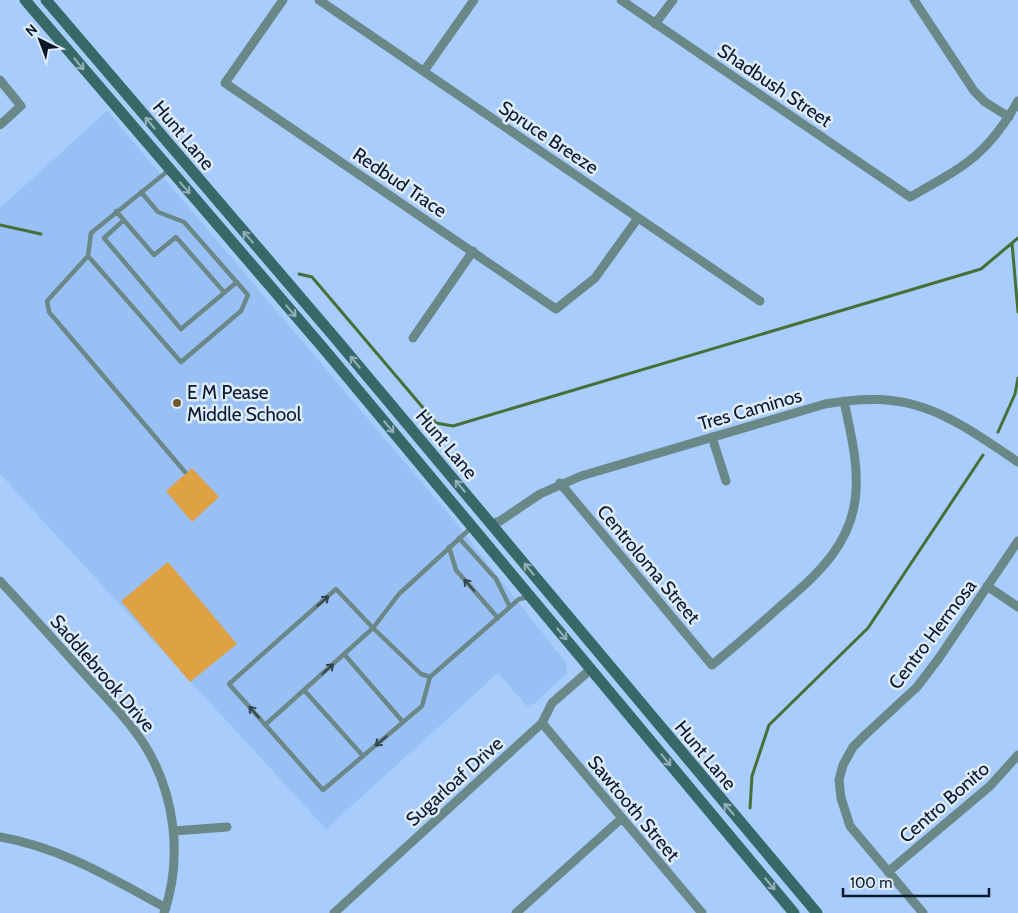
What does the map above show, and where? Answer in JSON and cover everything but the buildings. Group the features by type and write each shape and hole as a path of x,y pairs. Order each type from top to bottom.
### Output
{"main road":[{"name":"Hunt Lane","path":"25,0 324,349 794,913"},
{"name":"Hunt Lane","path":"46,0 336,339 817,913"},
{"path":"169,170 182,160"},
{"path":"324,349 336,339"},
{"path":"472,527 491,524"},
{"path":"531,597 547,600 560,607"},
{"path":"722,828 735,834 747,831"}],"street":[{"name":"Redbud Trace","path":"283,0 225,83 556,309 595,278 638,218"},
{"name":"Spruce Breeze","path":"319,0 760,301"},
{"path":"424,71 474,0"},
{"name":"Shadbush Street","path":"621,0 910,196 978,156 994,139 1009,117"},
{"path":"656,24 673,0"},
{"path":"914,0 974,90 985,102 1009,117 1018,101"},
{"path":"0,80 21,106 0,125"},
{"path":"413,338 473,251"},
{"name":"Tres Caminos","path":"491,524 500,521 528,500 560,483 712,437 844,401 895,400 934,409 965,426 1018,462"},
{"name":"Centroloma Street","path":"560,483 712,665 819,573 844,536 854,505 856,460 844,401"},
{"path":"712,437 726,480"},
{"name":"Centro Hermosa","path":"923,913 850,826 845,816 839,780 843,764 853,747 917,687 1018,541"},
{"name":"Saddlebrook Drive","path":"0,581 134,731 160,776 174,831 173,872 165,911"},
{"path":"988,586 1018,607"},
{"name":"Sugarloaf Drive","path":"334,913 542,723 552,703 591,669"},
{"name":"Sawtooth Street","path":"542,723 698,912"},
{"name":"Centro Bonito","path":"888,872 990,786 1018,755"},
{"path":"516,913 622,818"},
{"path":"174,831 227,828"},
{"path":"0,837 56,852 79,862 165,911"}],"lane":[{"path":"169,170 91,233 88,256 47,300 50,312 185,472"},
{"path":"88,256 181,362 241,311 248,296 237,282 184,222 158,212 141,192"},
{"path":"116,211 154,255 176,237 224,292"},
{"path":"124,220 104,238 181,329 237,282"},
{"path":"265,725 373,628 399,594 472,527"},
{"path":"460,538 496,579 510,607"},
{"path":"449,547 456,570 498,618"},
{"path":"430,677 421,674 336,589 229,684 323,790 422,706 430,677 520,599 531,597"},
{"path":"344,654 403,722"},
{"path":"304,690 362,756"}],"shaded area":[{"name":"E M Pease Middle School","path":"107,111 452,518 566,663 567,673 535,703 527,706 498,673 326,829 0,474 0,208"},
{"path":"192,468 219,497 192,522 166,491"},
{"path":"168,562 237,644 190,682 121,601"}],"waterway":[{"path":"0,225 41,234"},
{"path":"299,274 312,277 436,423 453,426 981,269 1018,238"},
{"path":"1012,243 1018,312"},
{"path":"998,432 1015,394 1018,378"},
{"path":"750,808 752,776 769,725 868,628 983,455"}],"place":[{"name":"E M Pease Middle School","path":"177,403"}]}
